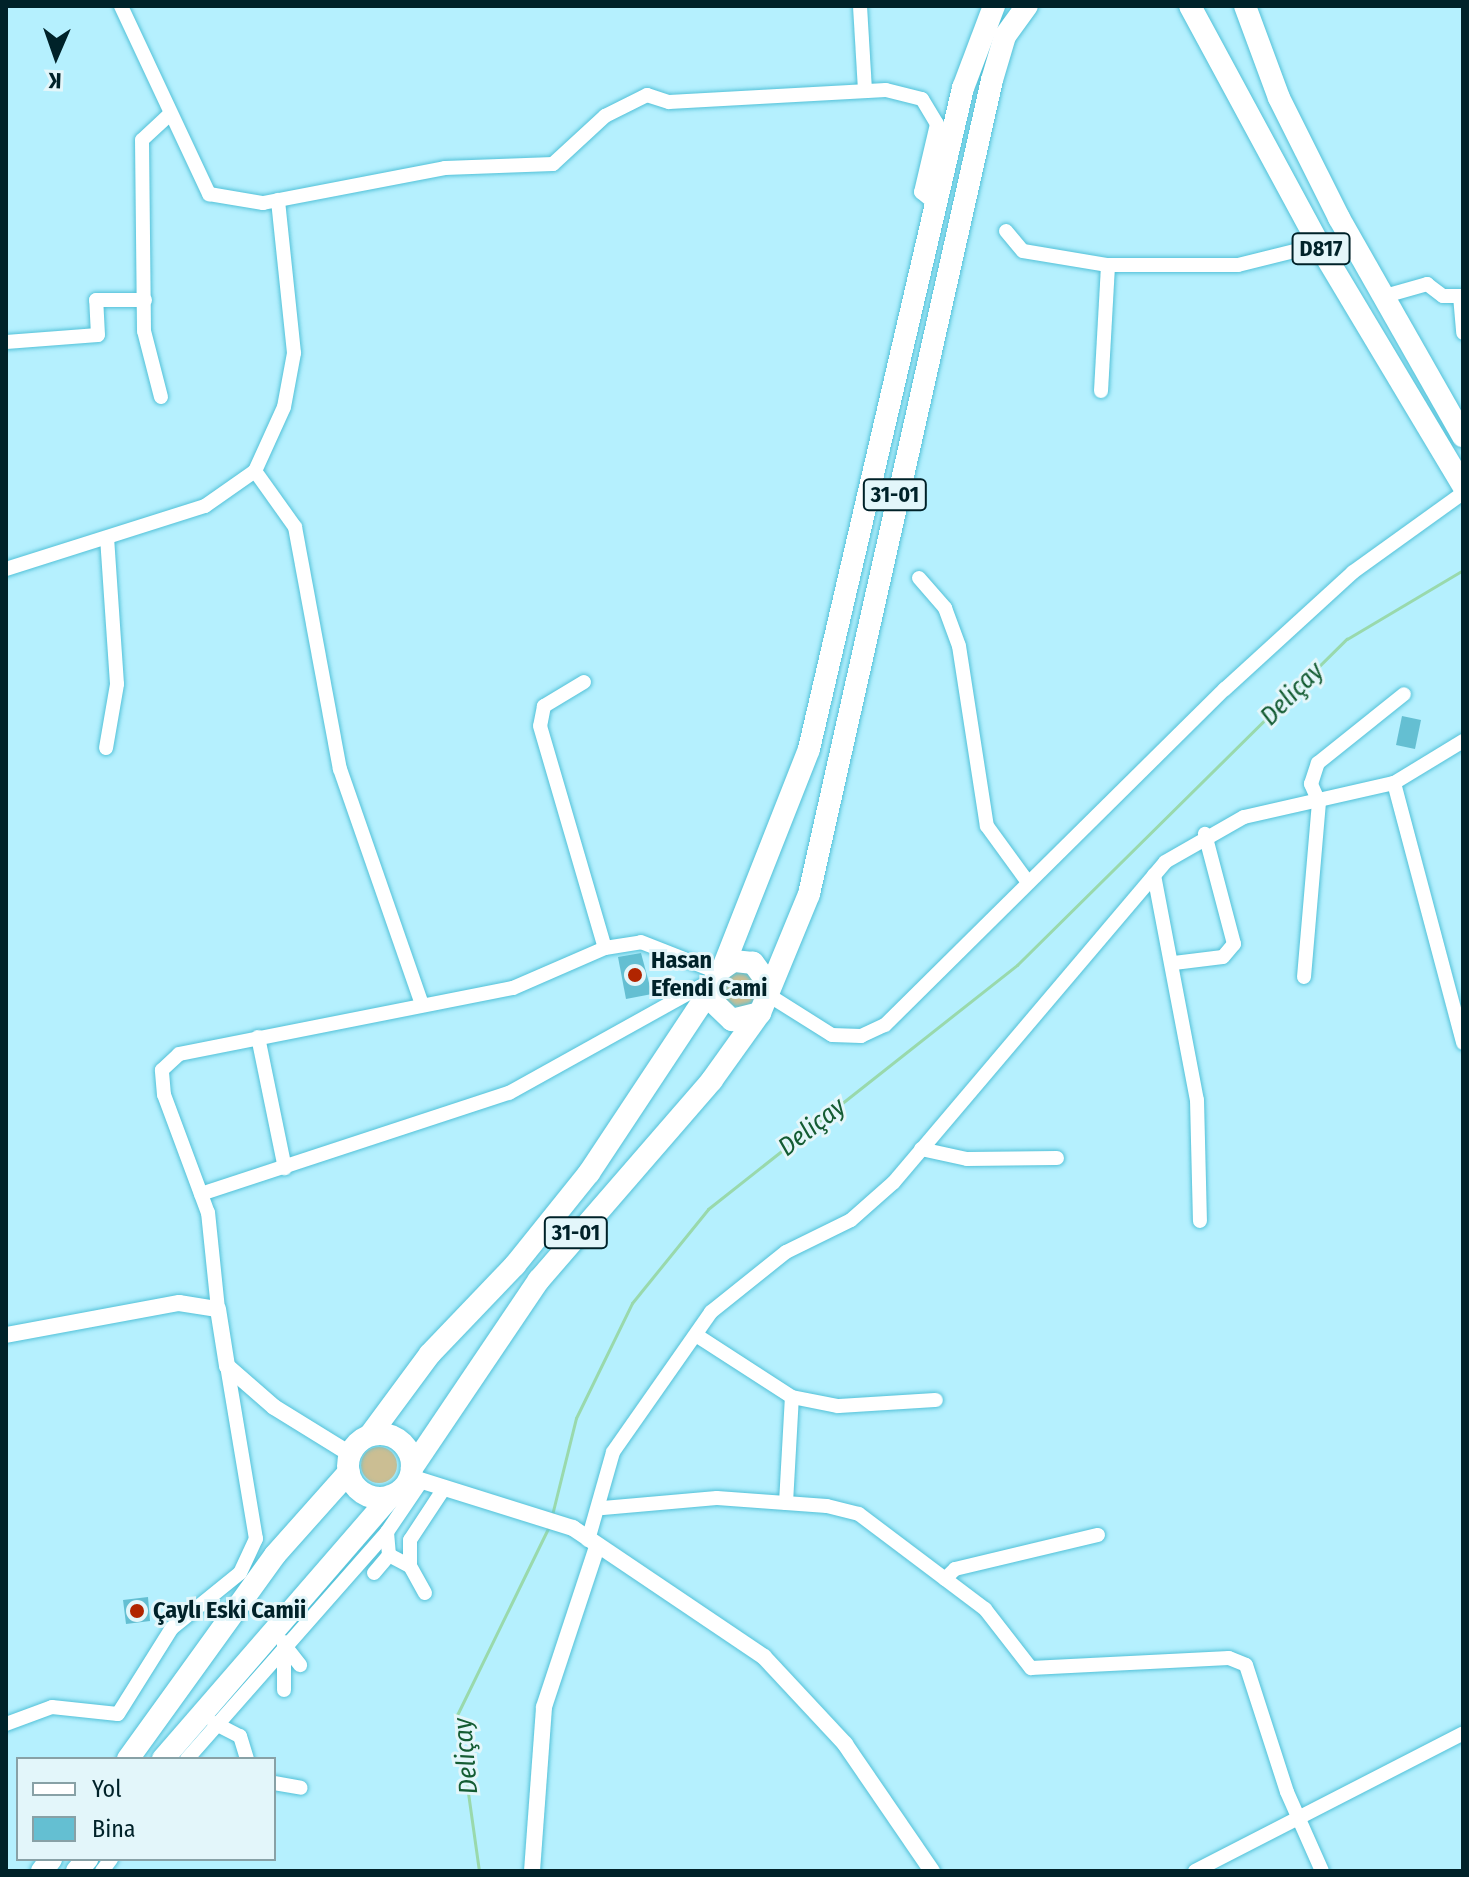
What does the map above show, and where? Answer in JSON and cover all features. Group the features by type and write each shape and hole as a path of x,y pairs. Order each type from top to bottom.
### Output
{"highway":[{"name":"31-01","path":"370,1435 430,1354 515,1265 589,1173 716,977 809,749 977,37 994,6"},
{"name":"31-01","path":"415,1476 539,1280 712,1080 767,998 809,894 992,80 1005,36 1027,6"},
{"name":"D817","path":"1190,6 1319,245 1463,486"},
{"name":"D817","path":"1245,6 1279,98 1463,436"},
{"path":"753,963 767,998 732,1020 716,1009 716,977 753,963"},
{"path":"129,1757 275,1555 370,1435 403,1443 415,1476 391,1496 214,1692 165,1757"},
{"path":"349,1463 364,1494 391,1496"}],"street":[{"path":"121,6 169,115 209,194 278,200 445,168 553,164 605,116 647,95 669,102 865,91 922,99 930,111 937,124 921,192 936,204"},
{"path":"860,6 865,91"},
{"path":"161,397 144,331 142,140 169,115"},
{"path":"6,569 205,506 255,471 284,407 294,353 278,200"},
{"path":"1006,231 1023,251 1108,265 1238,265 1319,245"},
{"path":"1101,391 1108,265"},
{"path":"1385,296 1427,284 1443,296 1460,296 1463,333"},
{"path":"6,342 98,335 96,300 145,300"},
{"path":"255,471 295,527 340,769 422,1004"},
{"path":"767,998 832,1035 861,1036 885,1025 1027,881 1353,572 1463,493"},
{"path":"106,748 117,684 107,538"},
{"path":"919,578 945,608 959,646 987,826 1027,881"},
{"path":"584,682 544,706 540,726 605,948"},
{"path":"1304,977 1319,802 1311,784 1318,763 1404,694"},
{"path":"532,1871 544,1707 603,1508 613,1452 711,1312 786,1252 851,1220 921,1149 1154,875 1205,834 1394,783 1463,741"},
{"path":"1394,783 1463,1043"},
{"path":"1174,963 1223,957 1234,944 1205,834"},
{"path":"1154,875 1174,963 1197,1100 1200,1221"},
{"path":"6,1724 52,1707 118,1714 172,1628 240,1573 256,1539 201,1194 162,1070 179,1054 513,988 605,948 641,942 716,977"},
{"path":"201,1194 509,1093 716,977"},
{"path":"258,1037 285,1168"},
{"path":"921,1149 967,1159 1057,1158"},
{"path":"6,1335 179,1303 218,1309"},
{"path":"696,1335 792,1397 838,1406 936,1400"},
{"path":"227,1366 274,1407 349,1463"},
{"path":"786,1503 792,1397"},
{"path":"191,1757 214,1723 387,1532 415,1476 443,1490 515,1514 573,1528 592,1544 764,1657 814,1704 932,1871"},
{"path":"425,1593 410,1566 410,1540 443,1490"},
{"path":"603,1508 717,1498 786,1503 859,1514 985,1609 1031,1668 1053,1673 1229,1658 1246,1665 1298,1817 1322,1871"},
{"path":"374,1573 389,1555 387,1532"},
{"path":"945,1579 955,1569 1098,1535"},
{"path":"389,1555 410,1566"},
{"path":"285,1644 300,1665"},
{"path":"284,1690 285,1644"},
{"path":"214,1723 240,1736 246,1757"},
{"path":"1195,1871 1463,1733"},
{"path":"276,1783 301,1788"}],"shaded area":[{"path":"740,971 753,976 758,989 753,1002 740,1007 727,1002 722,989 727,976"},
{"path":"379,1447 392,1452 397,1465 392,1478 379,1483 366,1478 361,1465 366,1452"}],"building":[{"path":"1402,716 1421,720 1415,749 1396,745"},
{"name":"Hasan Efendi Cami","path":"641,953 652,994 626,999 618,957"},
{"name":"Çaylı Eski Camii","path":"148,1597 150,1621 126,1624 123,1600"}],"waterway":[{"name":"Deliçay","path":"552,1515 576,1418 632,1303 708,1209 1017,965 1347,639 1463,570"},
{"name":"Deliçay","path":"479,1871 457,1715 549,1526"}],"place":[{"name":"Hasan Efendi Cami","path":"635,975"},
{"name":"Çaylı Eski Camii","path":"137,1611"}]}
